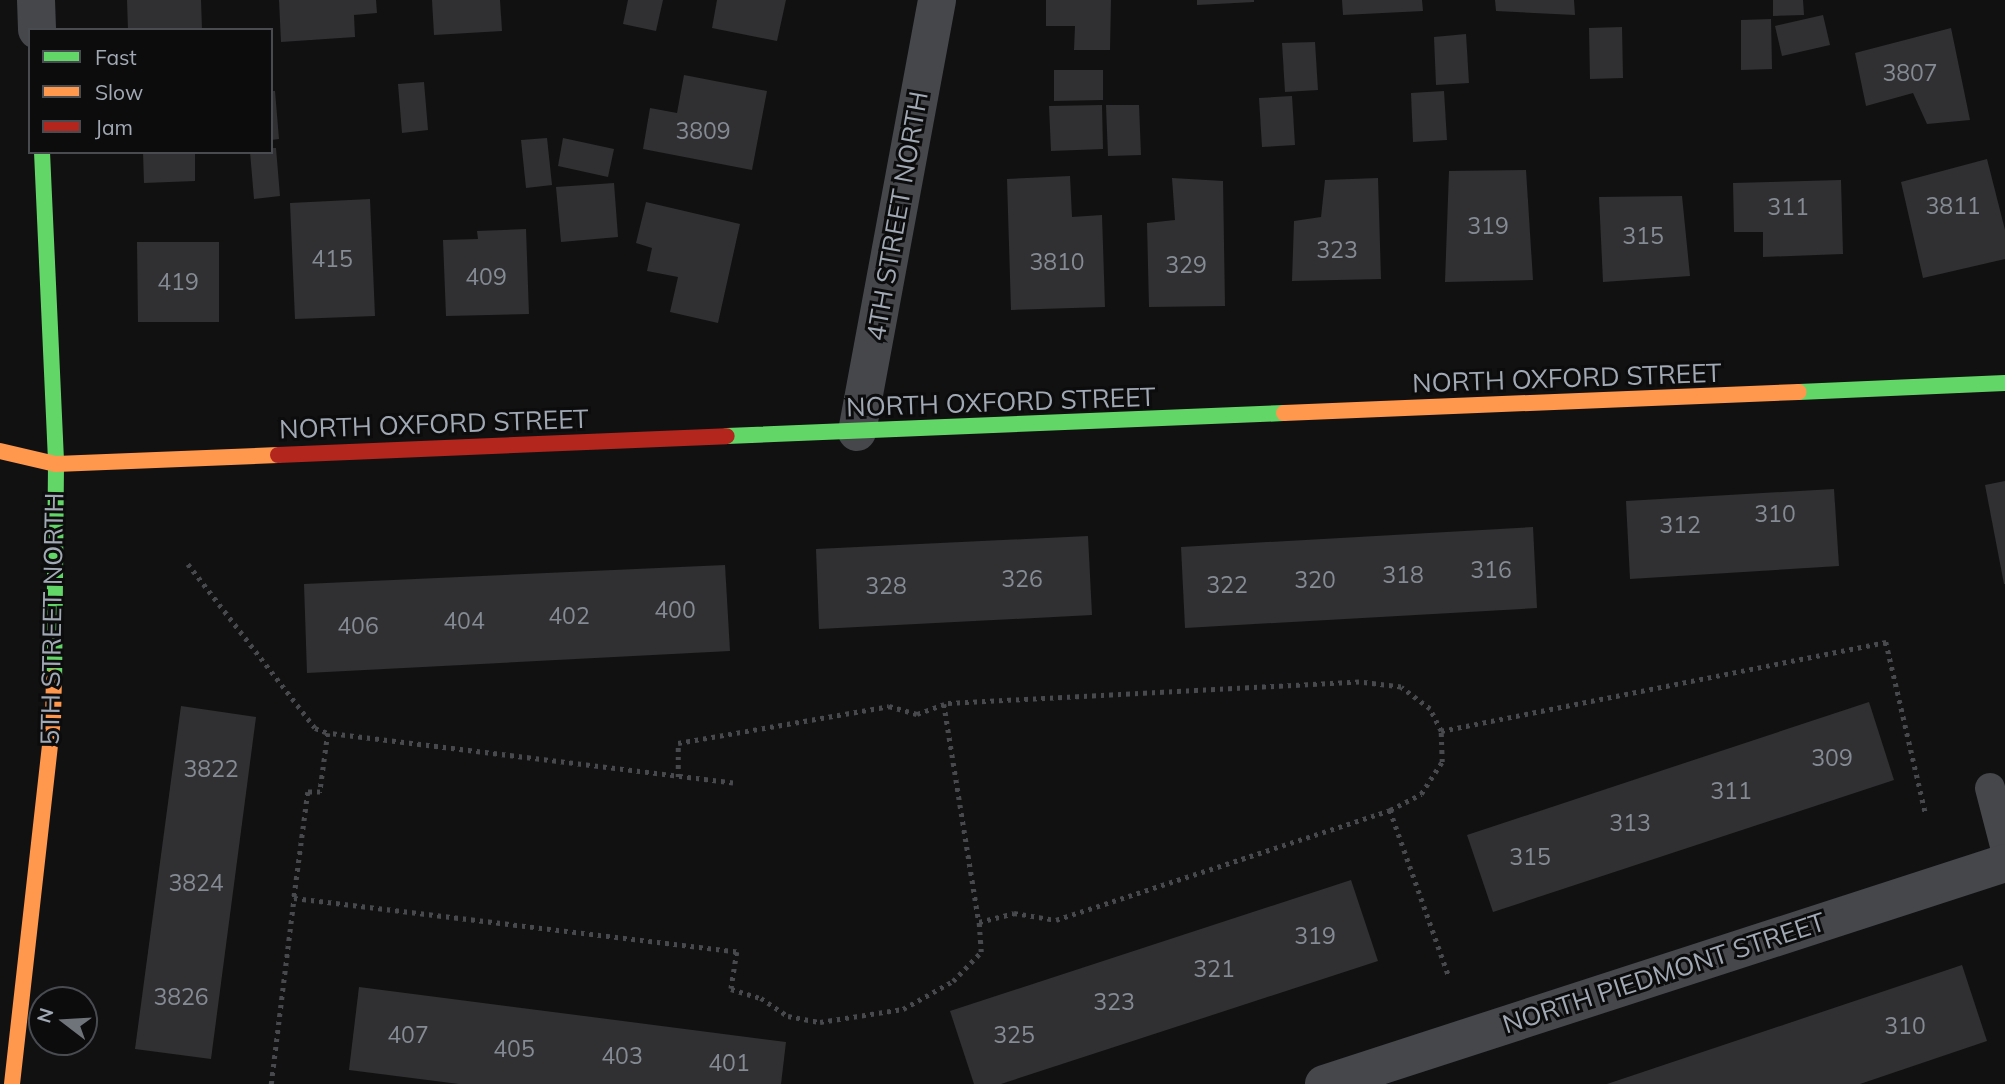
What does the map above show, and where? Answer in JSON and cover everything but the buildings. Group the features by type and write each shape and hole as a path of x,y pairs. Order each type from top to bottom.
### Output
{"street":[{"path":"36,0 37,28"},
{"name":"4TH STREET NORTH","path":"857,432 937,0"},
{"name":"5TH STREET NORTH","path":"12,1084 53,720 56,464 43,154"},
{"name":"NORTH OXFORD STREET","path":"0,451 56,464 2005,383"},
{"name":"NORTH PIEDMONT STREET","path":"1324,1084 2005,863"}],"lane":[{"path":"1990,788 2005,846"}],"path":[{"path":"188,564 314,728 328,733 733,783"},
{"path":"1441,731 1886,642 1926,815"},
{"path":"678,777 678,743 889,706 917,714 944,704 1359,682 1401,687 1430,709 1441,731 1442,762 1421,794 1390,810 1056,920 1014,913 979,922"},
{"path":"294,898 737,952 731,989 761,998 788,1016 820,1022 903,1009 953,981 981,952 979,922 944,704"},
{"path":"271,1084 309,792 320,792 328,733"},
{"path":"1390,810 1448,974"}],"traffic: fast":[{"path":"42,154 56,464 54,677"},
{"path":"1799,392 2005,383"},
{"path":"727,436 1284,413"}],"traffic: slow":[{"path":"1284,413 1799,392"},
{"path":"0,451 56,464 278,455"},
{"path":"12,1084 53,720 54,677"}],"traffic: jam":[{"path":"278,455 727,436"}]}
